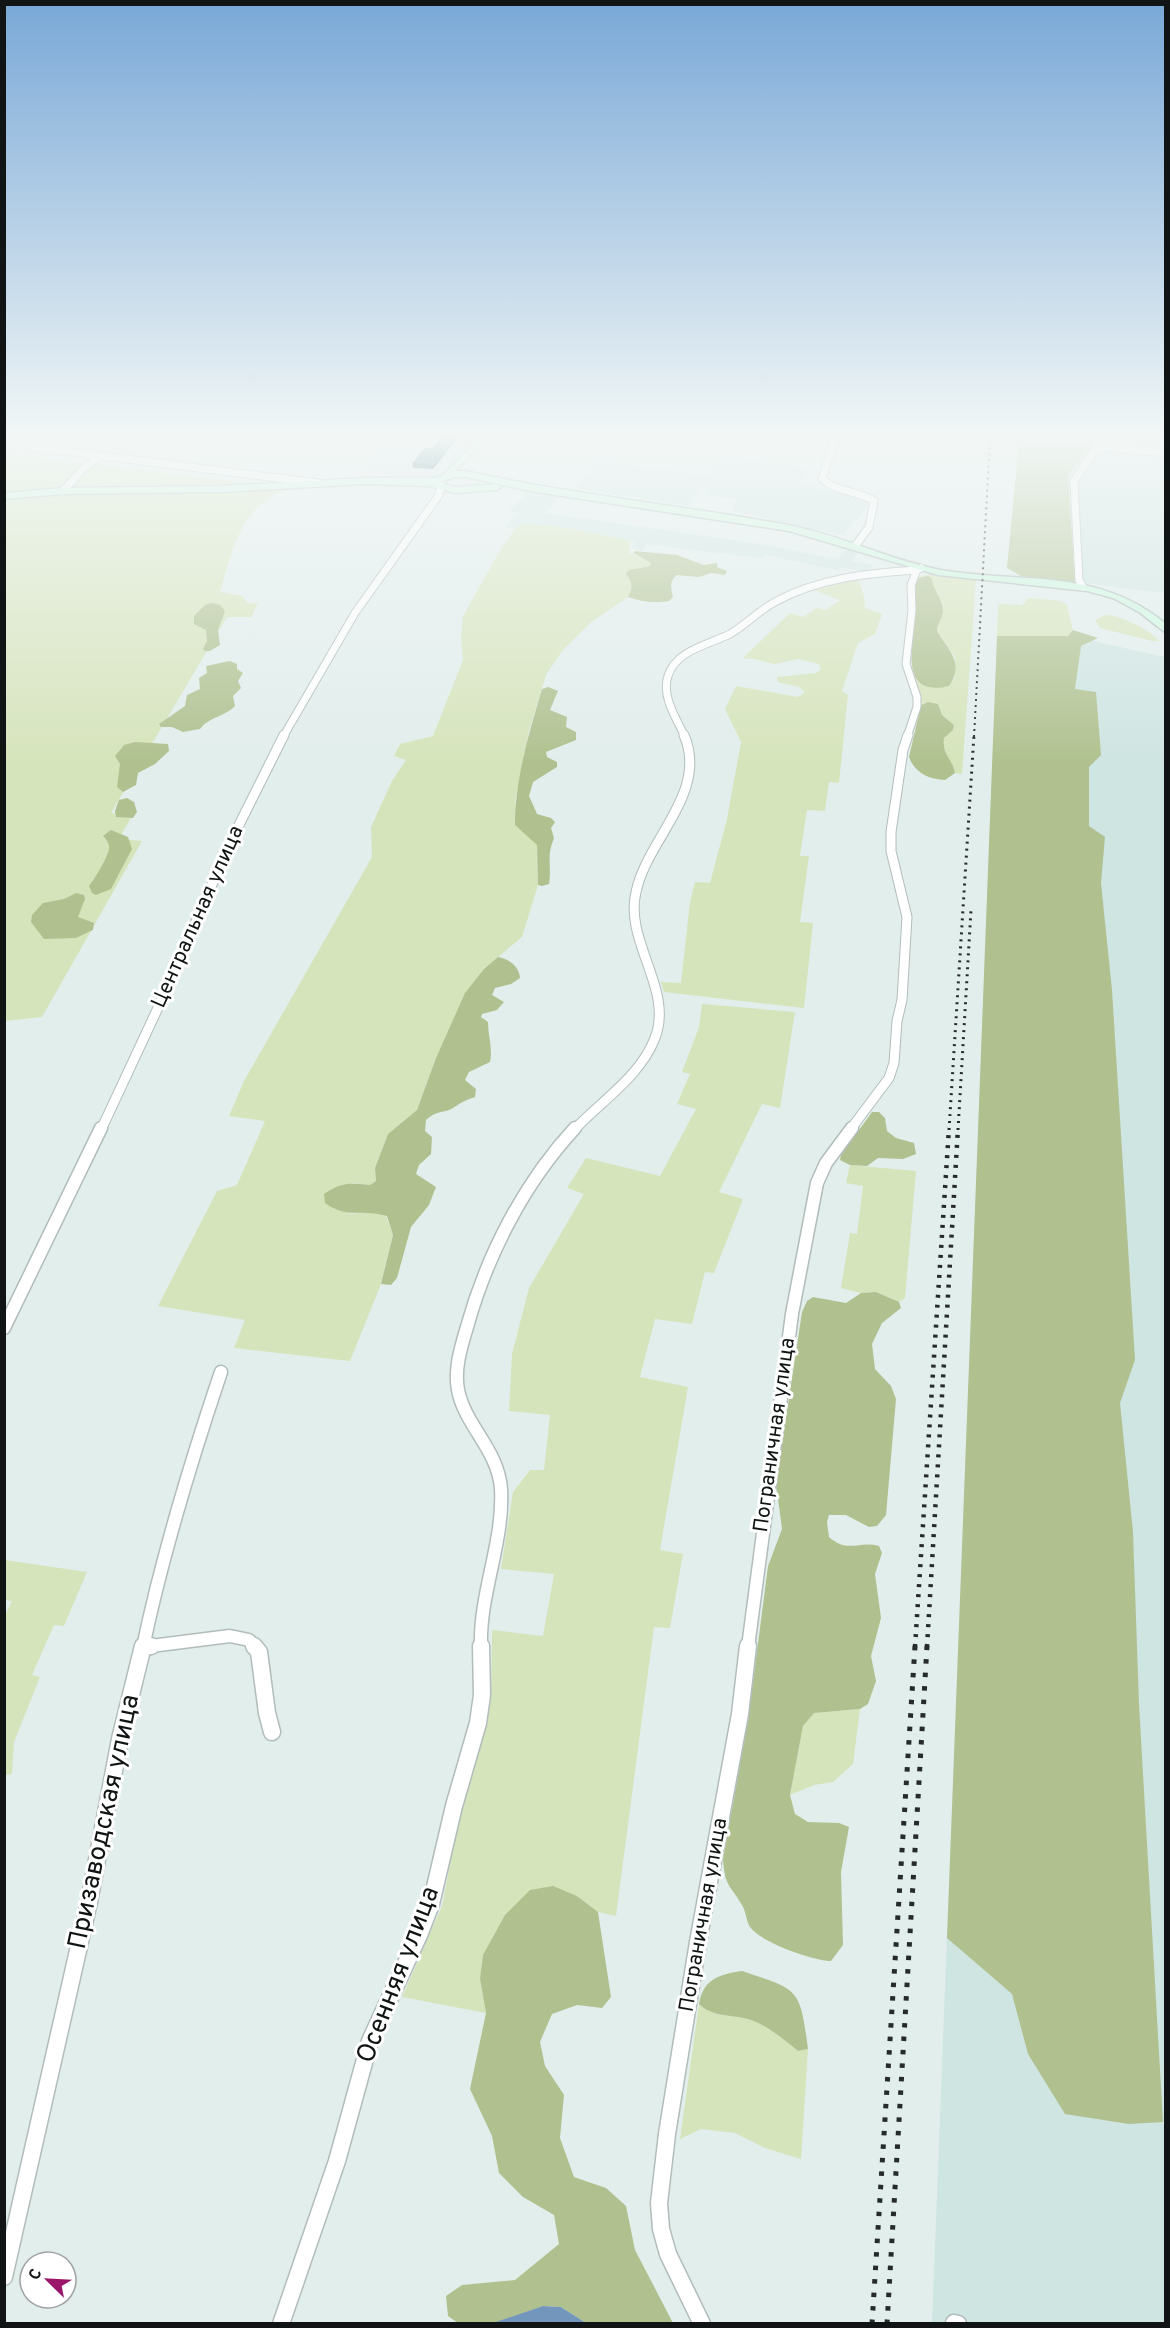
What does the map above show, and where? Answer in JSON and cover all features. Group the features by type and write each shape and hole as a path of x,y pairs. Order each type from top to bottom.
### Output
{"main road":[{"path":"869,547 919,569 984,578 1083,587 1112,593 1128,599 1147,611 1166,630"}],"street":[{"name":"Центральная улица","path":"4,1328 125,1080 238,826 298,711 359,608 401,547"},
{"path":"1077,547 1079,580 1083,587"},
{"name":"Осенняя улица","path":"280,2324 344,2136 364,2056 390,1992 417,1940 431,1905 453,1808 480,1706 482,1618 498,1538 501,1493 498,1468 485,1441 464,1408 457,1388 464,1335 486,1272 523,1199 564,1140 634,1069 649,1051 656,1037 660,1018 656,993 636,930 634,901 646,867 685,786 691,760 666,691 666,678 684,654 738,630 767,606 782,597 851,577 919,569"},
{"name":"Пограничная улица","path":"702,2324 668,2254 661,2229 659,2203 667,2134 698,1942 740,1714 760,1542 792,1314 817,1183 826,1163 889,1078 894,1063 905,970 907,917 891,851 891,832 903,750 917,707 917,697 906,664 912,610 911,585 919,569"},
{"name":"Призаводская улица","path":"4,2277 89,1902 120,1739 159,1571 192,1456 221,1372"},
{"path":"143,1647 230,1636 249,1640 259,1652 267,1713 272,1732"}],"shaded area":[{"path":"633,547 645,547 643,550"},
{"path":"668,547 774,547 837,559 847,549 859,551 851,561 872,565 868,572 840,567 838,570 766,555 762,558"},
{"path":"1073,547 1165,547 1165,593 1075,582"},
{"path":"998,620 1165,657 1166,2323 932,2324"}],"green space":[{"path":"5,547 234,547 220,592 242,596 248,603 258,604 251,617 227,617 111,813 132,816 119,839 142,841 42,1017 5,1021"},
{"path":"502,547 630,547 629,553 651,562 651,566 636,568 628,597 589,624 562,651 546,675 529,731 515,802 537,845 538,885 522,937 484,969 436,1058 417,1110 388,1134 375,1168 376,1181 370,1185 352,1183 350,1214 371,1211 386,1216 393,1235 381,1284 350,1361 234,1348 245,1320 158,1306 217,1191 237,1185 265,1121 229,1116 244,1081 372,857 371,827 392,781 406,760 394,756 400,744 433,736 463,660 461,637 463,616"},
{"path":"1009,547 1073,547 1075,582 1021,576 1007,568"},
{"path":"635,551 677,555 704,565 717,563 717,567 727,571 725,575 711,573 699,577 677,575 672,582 673,597 669,601 638,600 628,597 632,585 626,574 629,570 650,566 651,563 633,553"},
{"path":"929,574 976,580 962,774 955,773 944,749 944,738 953,730 954,725 942,715 937,704 923,703 921,705 913,675 918,681 954,679 955,657 937,631 943,607 931,578 918,578"},
{"path":"928,576 932,578 943,607 937,631 950,650 955,663 954,678 949,686 932,688 921,684 915,676 912,664 916,586 918,578"},
{"path":"858,579 864,596 865,608 882,614 875,634 858,643 842,691 848,695 839,783 829,782 825,811 807,810 800,856 809,856 800,922 813,923 804,1008 664,992 661,982 681,983 690,902 695,882 710,883 727,819 741,742 725,709 736,686 798,697 805,692 799,687 778,682 777,677 816,673 821,669 819,664 798,659 775,664 750,658 742,659 790,613 803,617 817,608 826,610 840,600 814,590"},
{"path":"1028,598 1061,601 1067,605 1073,630 1068,636 997,636 998,604 1022,605"},
{"path":"212,603 220,605 225,611 218,630 220,645 210,651 205,651 203,649 207,641 206,630 194,624 194,616 205,605"},
{"path":"1105,615 1118,617 1134,624 1149,632 1159,641 1100,628 1095,620"},
{"path":"1073,630 1098,638 1081,646 1075,689 1096,692 1101,755 1089,767 1089,826 1105,837 1101,883 1112,990 1135,1360 1120,1403 1133,1532 1139,1704 1163,2122 1129,2124 1065,2114 1028,2054 1012,1994 947,1938 997,636 1068,636"},
{"path":"230,661 237,664 237,669 243,673 238,681 241,688 233,696 235,706 200,729 183,732 172,727 161,727 159,724 185,706 187,695 200,689 199,678 207,673 206,666"},
{"path":"548,687 558,691 550,710 567,717 566,727 576,732 576,740 546,752 547,757 557,762 557,767 533,782 529,796 537,814 551,818 555,822 551,828 554,838 550,851 549,884 542,886 538,885 537,845 515,825 517,791 532,722 542,689"},
{"path":"928,702 938,704 942,715 954,725 953,730 944,738 944,744 955,773 945,780 923,774 909,757 921,705"},
{"path":"135,742 168,744 169,751 155,764 138,773 136,785 123,792 117,787 120,764 115,756 124,745"},
{"path":"127,798 134,802 137,812 133,818 116,817 115,811 119,800"},
{"path":"111,830 128,837 132,849 111,889 96,895 92,893 89,886 108,853 109,845 103,836"},
{"path":"76,893 84,895 85,899 78,917 94,923 93,930 76,938 44,939 31,922 32,915 43,903 64,899"},
{"path":"498,957 513,964 520,978 511,984 495,988 492,995 504,1002 497,1010 482,1014 481,1017 488,1022 490,1062 469,1072 465,1080 476,1089 475,1097 450,1110 434,1114 426,1120 425,1131 432,1137 431,1154 419,1165 416,1174 436,1187 429,1205 411,1227 397,1278 391,1285 381,1284 393,1235 387,1216 340,1211 325,1203 324,1194 341,1185 370,1185 376,1181 375,1168 388,1134 417,1110 436,1058 465,993 484,969"},
{"path":"702,1004 795,1012 780,1108 762,1104 719,1192 743,1199 714,1273 705,1272 692,1324 655,1319 640,1377 688,1387 660,1550 683,1554 670,1628 654,1627 616,1916 598,1912 577,1896 480,1979 486,2013 402,1997 442,1906 461,1808 491,1694 492,1630 543,1636 554,1574 501,1569 513,1492 530,1470 544,1470 550,1415 509,1411 512,1354 529,1288 584,1194 567,1188 586,1158 660,1176 696,1109 677,1104 690,1074 682,1072 699,1027"},
{"path":"872,1112 879,1112 885,1118 887,1131 896,1138 914,1143 916,1154 903,1159 878,1158 867,1166 850,1165 840,1160 841,1155"},
{"path":"850,1165 916,1171 905,1298 899,1302 876,1292 861,1293 841,1288 850,1233 857,1234 863,1186 846,1183"},
{"path":"876,1292 899,1302 901,1308 882,1323 872,1344 875,1369 891,1386 896,1399 886,1515 877,1526 869,1527 846,1515 829,1515 827,1522 829,1537 836,1542 848,1546 865,1544 879,1546 882,1553 875,1574 881,1618 871,1656 876,1681 868,1704 860,1709 814,1713 803,1726 790,1795 795,1814 808,1822 839,1823 849,1827 841,1872 843,1945 831,1961 788,1950 756,1933 750,1927 743,1907 726,1880 723,1859 748,1721 768,1566 782,1529 776,1484 802,1312 807,1301 813,1297 846,1303 861,1293"},
{"path":"5,1560 87,1572 64,1626 54,1625 32,1675 40,1677 14,1742 12,1774 5,1775 4,1617 12,1601 5,1600"},
{"path":"860,1709 853,1764 833,1782 814,1785 790,1795 803,1726 814,1713"},
{"path":"553,1886 577,1896 598,1912 611,1997 602,2008 577,2005 552,2014 540,2042 545,2066 564,2095 560,2138 574,2177 606,2188 626,2206 635,2250 673,2323 586,2323 561,2307 543,2306 496,2323 458,2323 448,2316 446,2296 462,2285 515,2280 559,2244 554,2215 523,2197 499,2173 492,2136 470,2089 486,2013 480,1979 483,1955 505,1915 530,1890"},
{"path":"742,1971 775,1982 793,1994 799,2002 802,2013 808,2049 798,2051 758,2023 710,2012 699,2004 704,1989 714,1979"},
{"path":"699,2004 710,2012 758,2023 798,2051 808,2049 801,2159 765,2148 735,2133 701,2129 680,2139"}],"water":[{"path":"543,2306 561,2307 586,2323 493,2323"}],"railway":[{"path":"974,737 984,547"},
{"path":"949,1130 974,735"},
{"path":"958,1130 971,910"},
{"path":"915,1647 949,1128"},
{"path":"927,1647 958,1128"},
{"path":"872,2324 915,1646"},
{"path":"887,2324 927,1646"}]}
